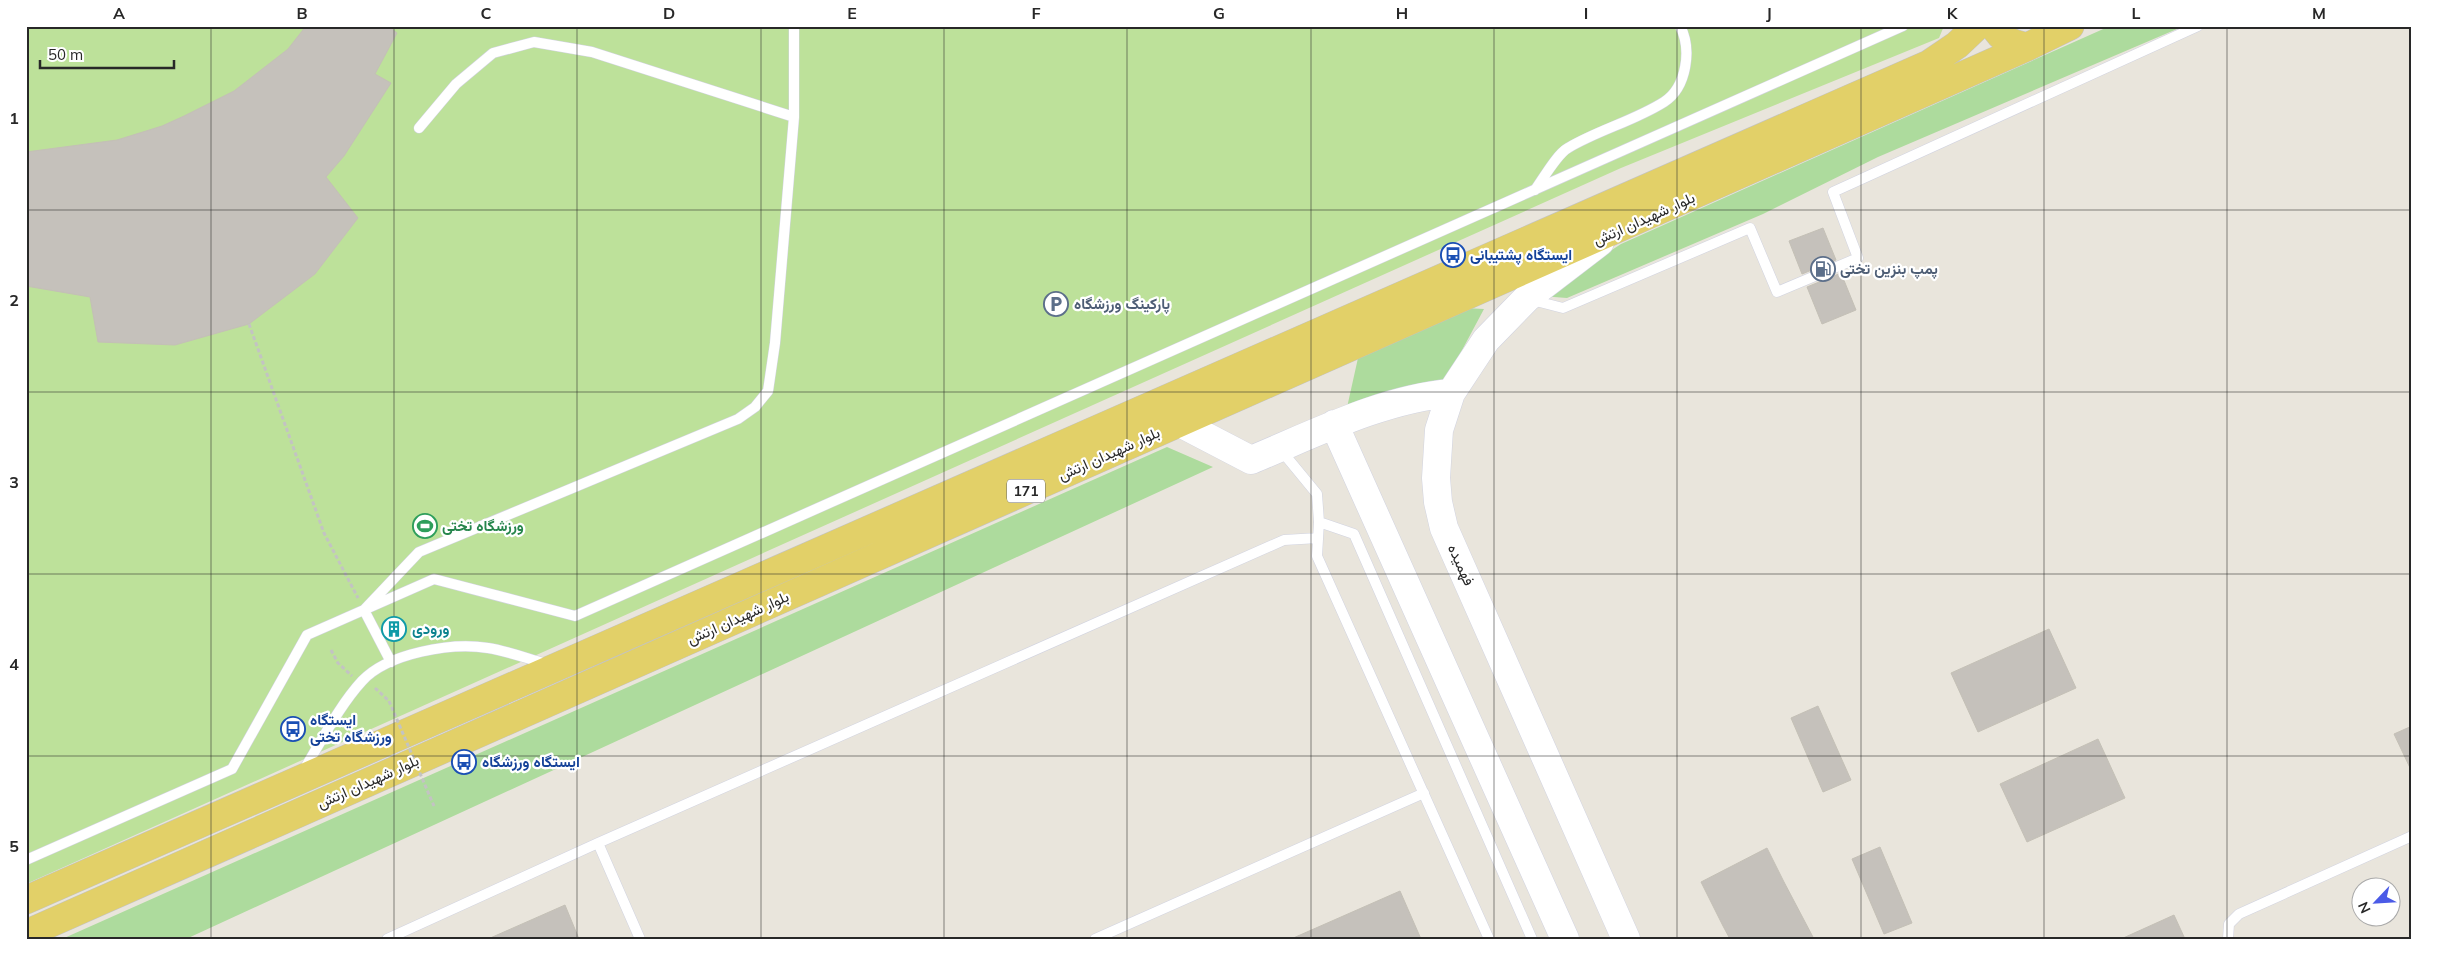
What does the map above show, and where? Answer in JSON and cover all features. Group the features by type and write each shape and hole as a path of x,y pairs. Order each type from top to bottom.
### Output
{"main road":[{"name":"بلوار شهیدان ارتش","path":"26,900 1920,68 1957,45 1977,26"},
{"path":"1994,26 2000,37 2010,43 2027,47"},
{"name":"بلوار شهیدان ارتش","path":"26,934 1612,233 2070,27"},
{"name":"فهمیده","path":"1612,233 1526,298 1486,340 1451,393 1439,430 1436,478 1438,502 1444,528 1626,939"},
{"path":"1180,423 1251,460 1334,424 1427,395 1451,393"},
{"path":"1334,424 1565,939"}],"lane":[{"path":"364,610 418,552 738,419 756,407 768,391 775,343 794,117 794,26"},
{"path":"1535,190 1565,149 1665,101 1678,86 1686,68 1687,48 1680,26"},
{"path":"26,860 232,769 307,635 434,579 575,616 1903,26"},
{"path":"1526,298 1563,308 1750,228 1777,292 1858,258 1833,192 2198,26"},
{"path":"419,128 456,84 493,54 534,42 592,52 794,117"},
{"path":"1279,449 1317,494 1320,522 1318,556 1488,939"},
{"path":"1320,522 1354,534 1532,939"},
{"path":"387,939 598,843 1284,540 1318,538"},
{"path":"364,610 391,662"},
{"path":"298,780 330,726 362,681 391,662 432,648 487,648 556,666"},
{"path":"1095,939 1424,793"},
{"path":"2228,939 2229,924 2239,914 2412,836"},
{"path":"598,843 640,939"}],"path":[{"path":"249,324 324,533 364,610"},
{"path":"388,701 434,806"}],"green space":[{"name":"ورزشگاه تختی","path":"26,26 1944,26 1939,38 1621,168 26,884"},
{"path":"2110,26 2184,26 1878,157 1763,214 1567,298 1541,296 1621,244"},
{"path":"1465,308 1484,309 1444,384 1346,412 1358,358"},
{"path":"1167,447 1213,467 186,939 62,939"}],"building":[{"path":"306,26 388,26 397,33 375,74 391,83 344,156 326,177 358,218 315,274 249,324 175,345 98,342 90,297 26,286 26,152 117,140 162,126 234,91 288,49"},
{"path":"1823,228 1836,260 1802,274 1789,241"},
{"path":"1841,273 1856,310 1822,324 1807,287"},
{"path":"2049,629 2076,688 1978,732 1951,673"},
{"path":"1818,706 1851,780 1823,792 1791,718"},
{"path":"2412,726 2412,772 2394,734"},
{"path":"2098,739 2125,798 2027,842 2000,784"},
{"path":"1880,847 1912,923 1884,934 1852,859"},
{"path":"1767,848 1814,939 1730,939 1723,926 1701,882"},
{"path":"1400,891 1421,939 1291,939"},
{"path":"565,905 579,939 488,939"},
{"path":"2174,915 2185,939 2121,939"}],"place":[{"name":"ایستگاه پشتیبانی","path":"1453,255"},
{"name":"پمپ بنزین تختی","path":"1823,269"},
{"name":"پارکینگ ورزشگاه","path":"1056,304"},
{"name":"ورزشگاه تختی","path":"425,526"},
{"name":"ورودی","path":"394,629"},
{"name":"ایستگاه ورزشگاه تختی","path":"293,729"},
{"name":"ایستگاه ورزشگاه","path":"464,762"}]}
